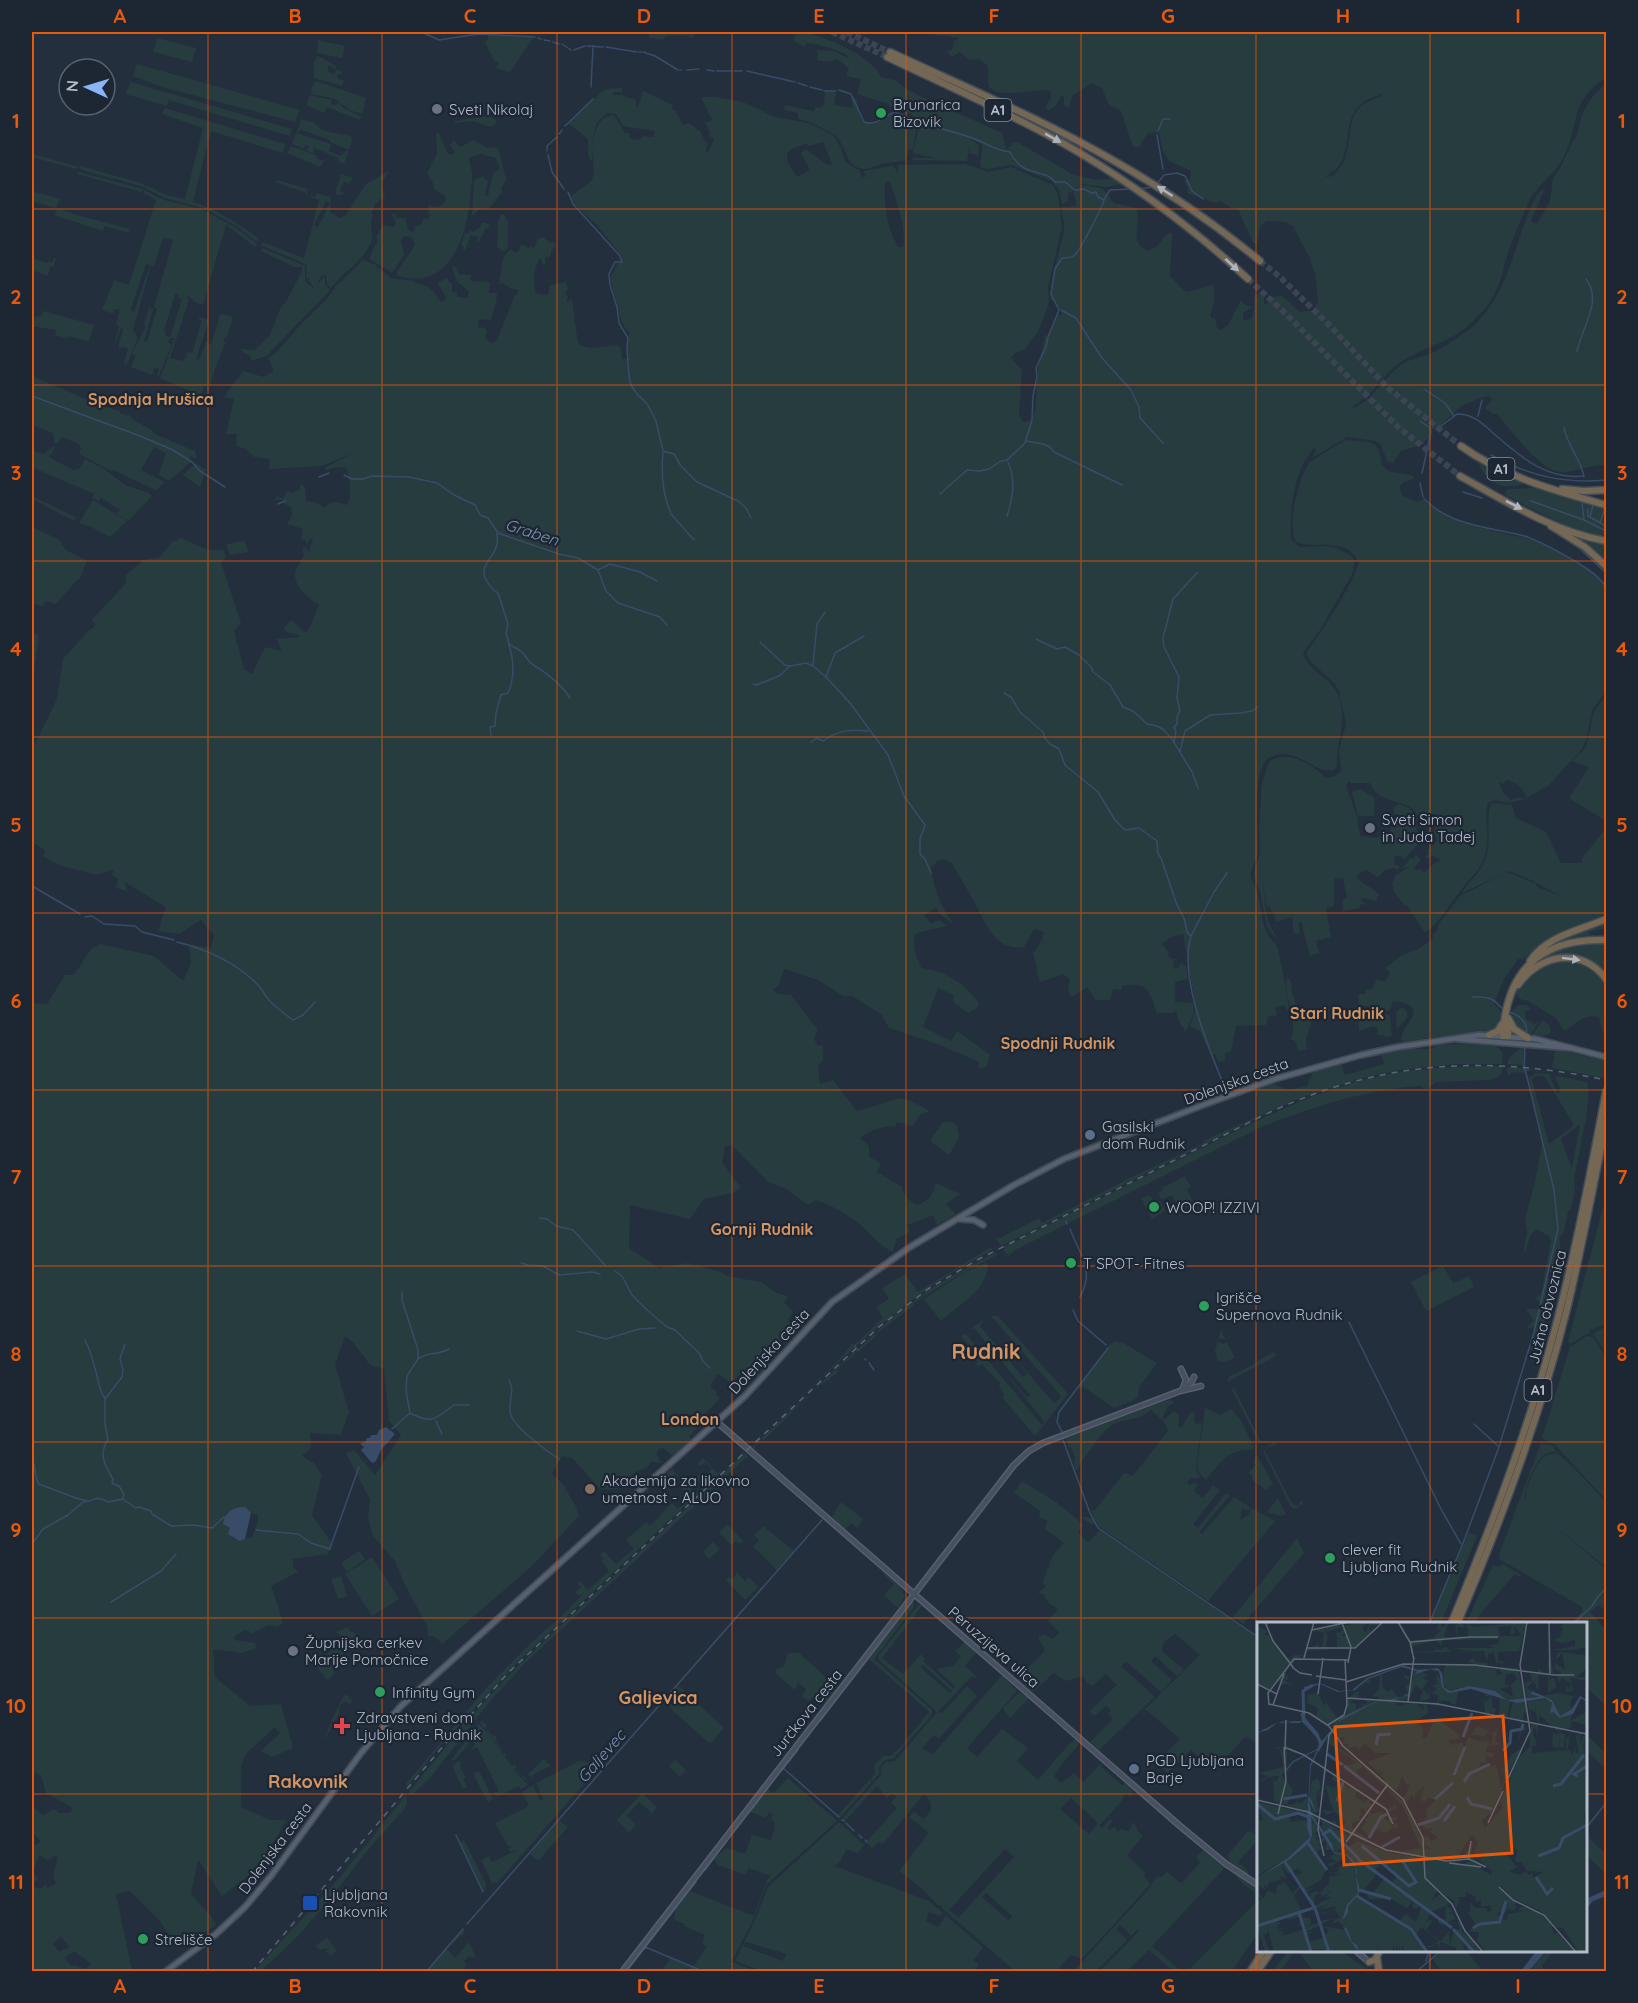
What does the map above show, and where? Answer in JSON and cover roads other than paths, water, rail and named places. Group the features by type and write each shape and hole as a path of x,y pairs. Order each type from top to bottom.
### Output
{"highway":[{"name":"A1","path":"1248,279 1216,250 1166,211 1105,169 1025,123 888,55 1056,130 1127,168 1202,216 1260,261"},
{"name":"A1","path":"1461,446 1500,468 1544,486 1606,505"},
{"name":"A1","path":"1460,476 1536,516 1585,547 1606,566"},
{"path":"1544,486 1584,491 1606,490"},
{"path":"1536,516 1580,534 1606,541"},
{"path":"1505,1039 1509,999 1515,982 1534,954 1562,936 1606,919"},
{"path":"1527,967 1541,955 1559,946 1580,941 1606,940"},
{"path":"1509,999 1531,970 1553,958 1570,957 1582,960 1596,968 1606,979"},
{"path":"1490,1035 1498,1031 1507,1014"},
{"path":"1507,1014 1514,1029 1526,1040"},
{"name":"Južna obvoznica","path":"1457,1622 1511,1490 1548,1378 1567,1310 1582,1245 1604,1119 1606,1090"},
{"name":"Južna obvoznica","path":"1451,1622 1502,1499 1542,1376 1573,1256 1604,1119"},
{"path":"1250,1971 1263,1952"},
{"path":"1257,1971 1271,1952"},
{"path":"1369,1962 1373,1961 1377,1952"},
{"path":"1377,1952 1379,1971"}],"main road":[{"name":"Dolenjska cesta","path":"165,1971 216,1934 245,1907 271,1876 361,1753 402,1706 717,1422 762,1379 832,1302 888,1261 1014,1185 1064,1159 1245,1089 1361,1055 1490,1035 1505,1039"},
{"name":"Dolenjska cesta","path":"1455,1039 1551,1041 1606,1057"},
{"path":"958,1219 972,1219 983,1225"},
{"path":"1181,1369 1186,1378 1182,1389"},
{"name":"Jurčkova cesta","path":"622,1971 1010,1471 1048,1442 1182,1389 1191,1383 1194,1377"},
{"name":"Jurčkova cesta","path":"1182,1389 1199,1385"},
{"name":"Peruzzijeva ulica","path":"717,1422 1180,1826 1226,1864 1257,1884"},
{"path":"1357,1952 1369,1962"}],"water":[{"path":"386,1427 395,1434 381,1450 376,1461 372,1463 361,1450 364,1447 360,1444"},
{"path":"245,1507 251,1513 245,1539 239,1541 228,1534 230,1528 223,1524 225,1516 230,1511"},
{"path":"1606,1890 1606,1896 1593,1901 1587,1908 1588,1898"},
{"path":"1535,1952 1545,1952 1529,1971 1521,1971"}],"waterway":[{"path":"424,33 439,40 478,34 535,37"},
{"path":"544,40 550,41"},
{"path":"553,42 559,44"},
{"path":"562,44 571,50"},
{"path":"574,50 585,46"},
{"path":"587,46 603,47"},
{"path":"591,87 593,46"},
{"path":"606,47 637,52"},
{"path":"643,52 655,56 678,70"},
{"path":"687,70 699,69"},
{"path":"707,70 714,71"},
{"path":"717,71 732,71"},
{"path":"734,71 742,71"},
{"path":"747,71 795,82"},
{"path":"798,83 807,86"},
{"path":"810,87 822,90"},
{"path":"839,90 851,94 864,122 876,122 895,112 916,123 961,134 1010,152 1021,166 1046,175 1055,182 1065,182 1075,190 1084,189 1092,193 1096,192 1098,197 1104,200 1110,190 1131,189"},
{"path":"824,91 836,91"},
{"path":"565,126 593,99"},
{"path":"1158,131 1163,119 1170,119"},
{"path":"559,134 562,130"},
{"path":"1157,135 1163,169"},
{"path":"547,151 547,146 557,137"},
{"path":"548,155 552,172 564,189"},
{"path":"1156,185 1164,175 1177,173 1185,176 1192,191 1203,199"},
{"path":"1140,189 1152,187"},
{"path":"568,192 573,204 620,256 622,262 615,262 609,274 619,323 628,338 629,376 631,385 648,405 656,421 663,451 674,454 681,466 697,482 738,501 746,508 751,518"},
{"path":"940,494 967,470 989,469 1007,460 1025,443 1032,420 1036,368 1059,310 1051,294 1055,269 1062,258 1072,257 1078,251 1104,200"},
{"path":"1577,351 1592,305 1591,287 1586,279"},
{"path":"1061,310 1076,318 1102,358 1131,390 1139,407 1140,418 1163,443"},
{"path":"1424,389 1445,403 1454,416"},
{"name":"Graben","path":"32,396 173,450 225,487"},
{"path":"1478,416 1482,400"},
{"path":"1441,426 1457,414 1473,417 1534,465 1557,474 1583,476"},
{"path":"1420,421 1429,427 1431,432 1422,473"},
{"path":"1564,428 1584,477"},
{"path":"1026,441 1050,447 1054,452 1122,485"},
{"path":"663,453 663,484 668,507 671,514 694,540"},
{"path":"1491,455 1519,468 1547,477 1575,481 1606,480"},
{"path":"1007,516 1013,489 1008,462"},
{"name":"Graben","path":"319,477 329,473"},
{"name":"Graben","path":"344,475 352,479 372,476 409,477 437,483 454,495 475,505 480,515 488,518 498,533 559,554 578,558 598,570 606,591 618,603 660,617 667,625"},
{"path":"1420,483 1423,497"},
{"path":"1463,492 1482,498"},
{"path":"1424,499 1446,515 1458,520 1524,536 1545,545 1590,571 1606,587"},
{"name":"Graben","path":"278,504 285,501"},
{"path":"1531,501 1584,520 1606,531"},
{"path":"1582,503 1584,520"},
{"path":"1590,517 1593,505"},
{"path":"1600,523 1605,508"},
{"path":"1588,509 1588,516 1606,526"},
{"path":"1553,531 1579,548 1606,573"},
{"path":"497,534 495,550 484,572 488,583 498,593 508,624 506,633 509,644 522,652 531,663 554,680 570,698"},
{"path":"598,570 610,564 640,572 657,581"},
{"path":"1174,743 1176,731 1174,727 1180,711 1177,698 1179,677 1164,647 1163,638 1173,599 1197,573"},
{"path":"813,665 817,624 825,612"},
{"path":"826,677 835,653 864,636"},
{"path":"1036,639 1057,649 1065,647 1079,655 1093,672 1110,685 1123,707 1133,711 1147,724 1164,730 1192,772 1198,788"},
{"path":"760,642 785,665 806,663 813,666 850,703 888,755 904,796 925,825 920,839 920,854 925,859 931,873"},
{"path":"491,735 490,727 495,726 501,695 508,693 512,681 513,663 509,645"},
{"path":"753,684 756,685 779,676 790,666"},
{"path":"1004,693 1011,697 1020,712 1043,732 1050,744 1059,749 1065,765 1098,792 1115,820 1125,830 1139,828 1157,841 1158,854 1184,918 1187,932 1191,936 1188,953 1192,993 1204,1035 1226,1091"},
{"path":"1180,752 1185,731 1210,715 1241,713 1258,707"},
{"path":"811,742 817,738 823,741 845,731 868,731"},
{"path":"1191,936 1214,892 1227,873"},
{"path":"32,886 80,914"},
{"path":"85,917 92,916 104,924 135,926 142,932 174,940"},
{"path":"177,942 210,953 241,970 258,985 274,1005 293,1020 303,1015 315,1002"},
{"path":"1472,997 1491,999 1505,1010"},
{"path":"1509,1012 1522,1019 1527,1034"},
{"path":"1430,1622 1462,1546 1499,1447 1534,1332 1558,1229 1554,1190 1524,1068 1525,1047"},
{"path":"540,1218 547,1219 556,1226 573,1230 605,1265"},
{"path":"1070,1229 1086,1270 1086,1279 1080,1297"},
{"path":"521,1263 543,1266 559,1275 592,1272 600,1274"},
{"path":"615,1271 622,1276 632,1295 667,1327 675,1330 700,1354 702,1360 710,1368"},
{"path":"392,1429 410,1413 406,1391 407,1376 418,1359 418,1350 402,1300 402,1292"},
{"path":"1073,1310 1078,1321 1106,1345"},
{"path":"1349,1322 1441,1509 1461,1544"},
{"path":"577,1331 606,1339 639,1329 655,1328"},
{"path":"85,1340 105,1398"},
{"path":"125,1344 120,1359 122,1377 105,1399 108,1440 103,1455 105,1465 113,1479 112,1483 119,1486 124,1494 123,1499 136,1508 151,1511 171,1526 194,1525 212,1528 224,1517 226,1518"},
{"path":"1062,1432 1057,1422 1059,1412 1108,1348"},
{"path":"419,1358 449,1349"},
{"path":"869,1363 874,1370"},
{"path":"509,1380 512,1388 510,1407 512,1417 530,1437 559,1459"},
{"path":"410,1413 429,1419 454,1405 469,1405"},
{"path":"436,1421 442,1434"},
{"path":"1474,1424 1498,1446"},
{"path":"1063,1440 1090,1513 1098,1528 1257,1636"},
{"path":"32,1461 39,1484 88,1501"},
{"path":"330,1548 359,1467"},
{"path":"32,1544 43,1529 68,1515 83,1502 97,1498 108,1502 123,1499"},
{"name":"Galjevec","path":"467,1924 822,1520"},
{"path":"256,1530 298,1534 311,1543 330,1549"},
{"path":"111,1602 161,1571 176,1554"},
{"path":"1575,1622 1606,1588"},
{"path":"820,1721 912,1602"},
{"path":"782,1770 798,1750"},
{"path":"783,1768 839,1817"},
{"path":"753,1808 767,1789"},
{"path":"1587,1827 1606,1803"},
{"path":"846,1823 854,1831"},
{"path":"456,1835 483,1892"},
{"path":"859,1835 862,1838"},
{"path":"705,1870 725,1843"},
{"path":"626,1972 696,1882"},
{"name":"Galjevec","path":"426,1972 463,1929"},
{"path":"645,1947 705,1972"},
{"path":"1426,1961 1428,1952"},
{"path":"1416,1972 1440,1952"}],"tunnel":[{"path":"832,32 887,57"},
{"path":"847,32 890,52"},
{"path":"1260,261 1280,277 1332,328 1388,388 1461,446"},
{"path":"1248,279 1398,427 1460,476"}],"railway":[{"path":"252,1972 508,1673 879,1327 928,1289 979,1259 1260,1117 1303,1098 1345,1084 1388,1074 1430,1068 1473,1066 1516,1067 1606,1080"}],"place":[{"name":"Sveti Nikolaj","path":"437,109"},
{"name":"Brunarica Bizovik","path":"881,113"},
{"name":"Sveti Simon in Juda Tadej","path":"1370,828"},
{"name":"Gasilski dom Rudnik","path":"1090,1135"},
{"name":"WOOP! IZZIVI","path":"1154,1207"},
{"name":"T SPOT- Fitnes","path":"1071,1263"},
{"name":"Igrišče Supernova Rudnik","path":"1204,1306"},
{"name":"Akademija za likovno umetnost - ALUO","path":"590,1489"},
{"name":"clever fit Ljubljana Rudnik","path":"1330,1558"},
{"name":"Župnijska cerkev Marije Pomočnice","path":"293,1651"},
{"name":"Infinity Gym","path":"380,1692"},
{"name":"Zdravstveni dom Ljubljana - Rudnik","path":"342,1726"},
{"name":"PGD Ljubljana Barje","path":"1134,1769"},
{"name":"Ljubljana Rakovnik","path":"310,1903"},
{"name":"Strelišče","path":"143,1939"}],"district":[{"name":"Spodnja Hrušica","path":"151,399"},
{"name":"Stari Rudnik","path":"1337,1013"},
{"name":"Spodnji Rudnik","path":"1058,1043"},
{"name":"Gornji Rudnik","path":"762,1229"},
{"name":"Rudnik","path":"986,1351"},
{"name":"London","path":"690,1419"},
{"name":"Galjevica","path":"658,1697"},
{"name":"Rakovnik","path":"308,1781"}]}
